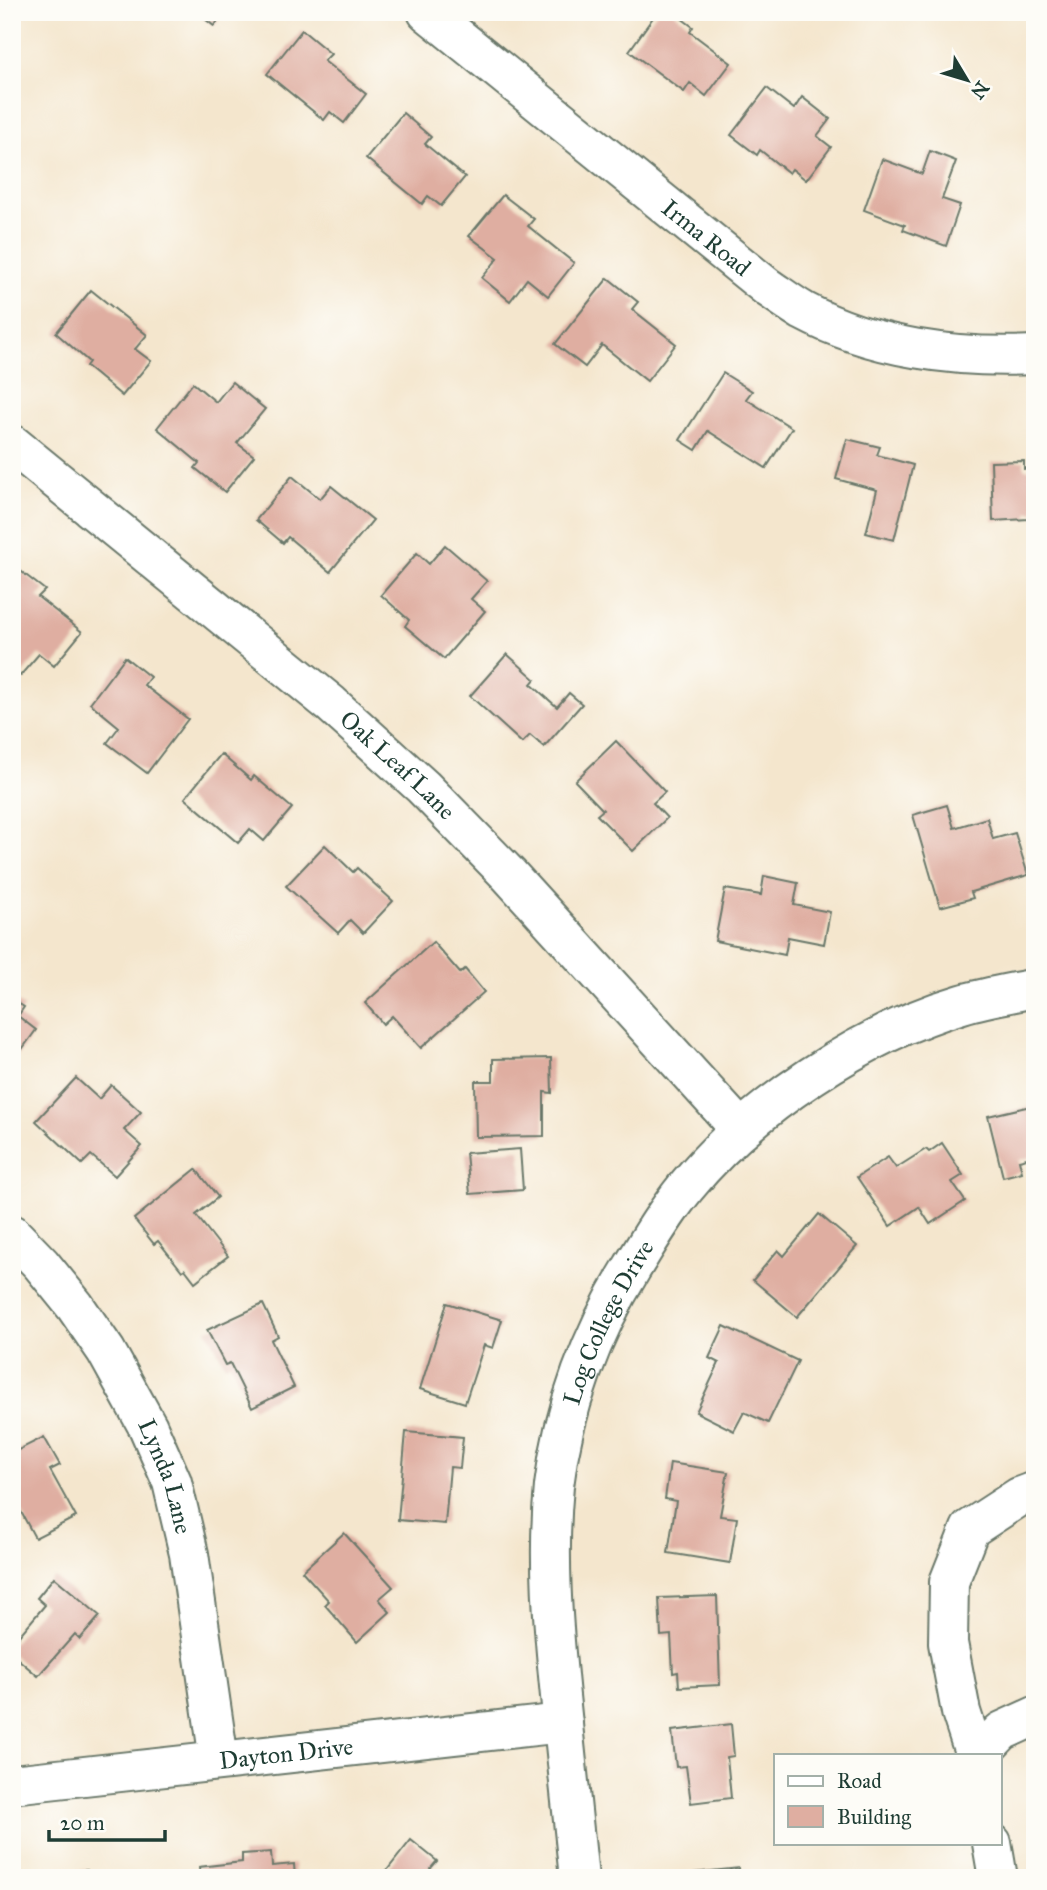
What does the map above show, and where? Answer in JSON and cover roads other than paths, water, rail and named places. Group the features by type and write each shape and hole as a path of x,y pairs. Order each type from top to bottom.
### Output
{"street":[{"name":"Irma Road","path":"427,12 767,287 804,311 864,337 940,353 1035,355"},
{"name":"Oak Leaf Lane","path":"12,444 331,704 423,787 509,875 741,1130"},
{"name":"Log College Drive","path":"579,1878 551,1606 550,1555 555,1484 568,1413 592,1345 616,1294 660,1221 715,1154 741,1130 820,1071 888,1033 960,1005 1035,988"},
{"name":"Lynda Lane","path":"12,1234 58,1285 106,1351 148,1427 172,1482 189,1554 219,1760"},
{"path":"977,1754 961,1712 948,1643 949,1581 970,1529 1019,1497 1035,1491"},
{"path":"978,1754 1002,1731 1035,1716"},
{"name":"Dayton Drive","path":"12,1783 563,1723"},
{"path":"992,1844 999,1878"}]}
